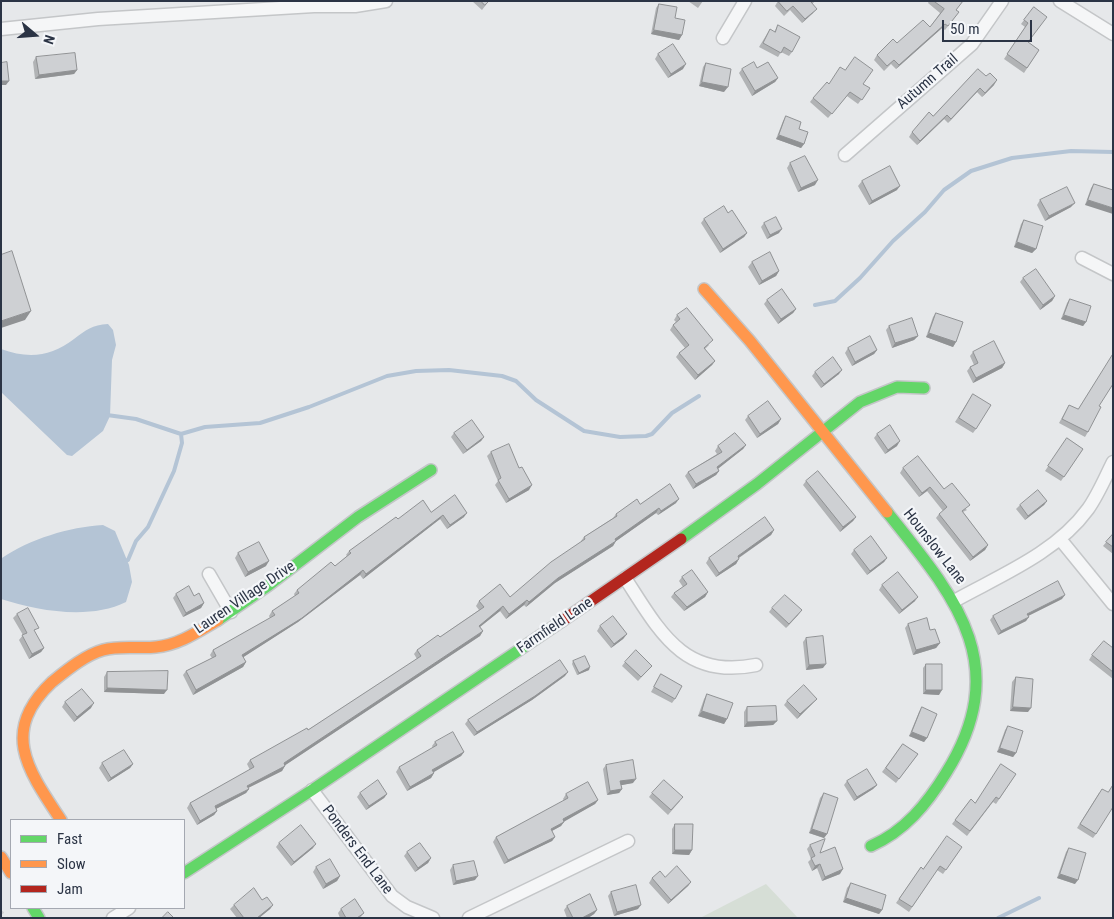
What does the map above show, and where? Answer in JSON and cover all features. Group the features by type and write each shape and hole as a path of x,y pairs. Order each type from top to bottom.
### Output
{"street":[{"path":"1,29 98,19 304,6 355,6 386,1"},
{"path":"723,38 745,1"},
{"name":"Autumn Trail","path":"845,155 972,44 1002,1"},
{"path":"1060,1 1113,34"},
{"path":"1082,258 1113,274"},
{"name":"Hounslow Lane","path":"704,288 932,567 956,600 966,623 976,667 977,688 969,728 954,763 906,826 898,833 871,846"},
{"name":"Farmfield Lane","path":"185,872 312,790 625,578 730,505 822,431 869,397 897,387 924,388"},
{"path":"956,600 1046,550 1060,539 1087,510 1113,462"},
{"name":"Lauren Village Drive","path":"59,819 21,750 21,731 25,714 39,693 53,681 102,650 168,646 196,634 231,612 359,517 431,470"},
{"path":"1060,539 1113,604"},
{"path":"209,574 231,612"},
{"path":"625,578 660,633 689,658 718,668 756,666"},
{"name":"Ponders End Lane","path":"312,790 392,896 406,907 433,918"},
{"path":"469,918 628,841"},
{"path":"1,857 10,871"},
{"path":"114,914 126,909"}],"shaded area":[{"path":"766,884 798,918 702,918 702,917"}],"water":[{"path":"108,324 113,330 116,345 112,360 110,416 103,431 72,456 67,455 1,392 1,349 30,355 48,353 57,350 90,328"},
{"path":"103,525 115,531 129,565 132,582 126,602 112,608 96,611 64,612 31,607 1,599 2,558 25,545 50,535 77,528"}],"building":[{"path":"481,1 489,1 485,5"},
{"path":"778,1 813,1 811,2 817,9 805,19 793,6 787,11"},
{"path":"934,1 963,1 956,10 959,12 948,26 945,24 899,65 894,60 887,66 877,55 893,39 897,43 923,20 930,27 944,9"},
{"path":"659,4 677,7 675,18 685,20 682,35 654,30"},
{"path":"1034,7 1047,17 1028,42 1039,50 1027,68 1007,54 1028,23 1024,20"},
{"path":"778,25 800,37 792,52 784,47 781,53 763,43 770,29 775,32"},
{"path":"673,44 686,64 671,74 658,54"},
{"path":"75,53 77,70 39,75 36,57"},
{"path":"855,57 873,70 863,84 870,88 862,100 850,92 832,114 813,98 827,82 829,84 840,67 845,70"},
{"path":"7,62 9,81 1,81 1,63"},
{"path":"754,62 757,68 768,62 778,78 755,91 742,69"},
{"path":"706,63 731,69 728,87 702,82"},
{"path":"978,69 986,76 990,73 997,80 985,93 980,88 951,119 947,115 920,141 912,132 929,112 933,116"},
{"path":"786,116 801,122 799,129 808,132 804,144 779,135"},
{"path":"805,156 818,180 801,188 790,163"},
{"path":"890,166 900,186 872,201 862,181"},
{"path":"1094,184 1113,190 1113,208 1088,200"},
{"path":"1067,187 1075,203 1049,216 1040,200"},
{"path":"724,206 728,213 732,210 747,233 723,249 704,219"},
{"path":"776,217 782,229 770,235 764,223"},
{"path":"1024,220 1043,226 1036,249 1017,242"},
{"path":"12,251 31,311 1,321 1,255"},
{"path":"770,252 779,271 762,281 752,262"},
{"path":"1036,269 1055,296 1043,305 1023,278"},
{"path":"782,289 796,309 781,319 767,300"},
{"path":"1070,299 1091,306 1086,322 1064,315"},
{"path":"687,308 713,340 704,348 715,361 698,375 679,353 689,345 673,325 680,319 677,315"},
{"path":"936,313 963,322 956,342 929,333"},
{"path":"912,318 918,336 895,343 889,326"},
{"path":"870,336 877,350 855,362 848,348"},
{"path":"994,341 1005,363 976,378 970,367 978,363 973,352"},
{"path":"1113,354 1113,384 1099,406 1101,407 1088,432 1062,419 1069,405 1078,409"},
{"path":"833,357 842,370 824,384 815,372"},
{"path":"973,394 991,405 976,429 959,418"},
{"path":"768,401 781,419 760,434 748,416"},
{"path":"472,420 484,437 467,450 454,433"},
{"path":"890,425 900,441 888,450 877,434"},
{"path":"735,433 746,445 717,467 719,471 696,484 688,472 722,452 718,446"},
{"path":"1067,438 1083,449 1064,477 1048,466"},
{"path":"509,444 519,468 522,467 532,485 509,499 498,480 501,478 491,452"},
{"path":"918,456 944,489 952,483 970,505 962,511 988,545 973,557 939,514 947,507 930,487 922,493 903,468"},
{"path":"818,471 856,517 843,527 806,481"},
{"path":"670,484 679,499 661,511 659,508 615,539 616,541 558,578 529,602 527,600 509,614 503,606 479,626 483,631 284,763 285,766 247,786 249,789 215,806 217,811 200,821 190,803 254,767 250,760 307,728 308,730 421,656 417,650 484,607 479,601 500,584 510,597 551,562 585,539 584,537 617,516 616,514 637,499 640,504"},
{"path":"1038,490 1047,501 1028,516 1020,505"},
{"path":"455,495 467,513 450,525 443,515 366,574 363,570 302,618 242,655 246,662 196,690 186,671 216,656 213,650 275,615 272,611 299,593 297,590 331,562 335,566 351,553 349,551 396,517 398,519 423,500 431,512"},
{"path":"765,517 774,530 738,556 739,559 719,573 709,558"},
{"path":"1113,534 1113,547 1106,542"},
{"path":"871,536 887,558 870,571 854,550"},
{"path":"259,542 269,561 248,572 238,553"},
{"path":"692,570 708,592 687,607 674,593 687,584 682,577"},
{"path":"898,572 918,597 902,610 882,585"},
{"path":"1058,581 1065,595 1027,614 1029,617 1001,631 993,616"},
{"path":"189,586 194,596 199,593 204,603 186,613 176,594"},
{"path":"785,595 802,610 789,624 772,608"},
{"path":"28,608 39,628 34,630 44,648 32,654 22,635 27,633 17,614"},
{"path":"613,616 627,634 614,644 600,626"},
{"path":"927,618 930,630 935,629 940,643 916,650 908,624"},
{"path":"823,636 826,664 809,665 806,638"},
{"path":"1104,641 1113,648 1113,672 1092,655"},
{"path":"636,650 652,666 641,677 625,662"},
{"path":"585,656 590,667 579,673 573,661"},
{"path":"560,660 568,672 535,696 477,732 468,720"},
{"path":"926,664 942,664 942,690 926,690"},
{"path":"168,671 167,690 107,688 107,672"},
{"path":"661,674 682,686 675,699 654,687"},
{"path":"1016,677 1033,679 1031,708 1013,707"},
{"path":"804,685 817,699 800,714 787,701"},
{"path":"82,689 94,703 77,717 65,702"},
{"path":"707,694 733,703 727,719 702,711"},
{"path":"776,706 777,721 747,722 747,707"},
{"path":"922,707 937,714 927,738 912,732"},
{"path":"1008,726 1023,731 1016,753 1000,748"},
{"path":"453,732 464,752 432,770 434,773 410,787 399,767 437,745 435,742"},
{"path":"903,744 918,754 899,779 886,768"},
{"path":"124,750 133,764 111,778 102,763"},
{"path":"633,760 636,779 620,781 622,789 610,791 606,765"},
{"path":"1001,764 1016,774 999,799 996,797 970,831 955,820 971,799 975,803"},
{"path":"867,769 877,785 857,797 847,781"},
{"path":"378,780 387,794 369,806 360,793"},
{"path":"664,780 683,797 671,810 652,793"},
{"path":"588,782 598,800 563,819 564,822 551,829 555,837 508,860 496,837 568,798 566,794"},
{"path":"1113,785 1113,807 1096,834 1080,824 1102,789 1108,792"},
{"path":"824,793 838,798 827,834 812,829"},
{"path":"675,824 693,824 692,850 675,850"},
{"path":"301,825 316,844 294,862 279,843"},
{"path":"947,836 962,847 946,870 940,866 912,907 899,899 921,867 923,869"},
{"path":"825,839 820,853 835,847 843,869 825,877 820,864 815,866 811,858 815,856 810,845"},
{"path":"420,843 431,858 418,868 407,852"},
{"path":"1069,848 1086,853 1078,880 1060,874"},
{"path":"330,859 340,876 326,884 316,867"},
{"path":"474,861 478,876 456,881 453,865"},
{"path":"677,866 691,882 671,900 652,878 660,871 665,877"},
{"path":"851,883 886,895 882,910 846,898"},
{"path":"636,885 641,905 617,912 611,892"},
{"path":"254,888 262,900 267,897 273,905 257,918 244,918 234,905"},
{"path":"590,894 597,910 582,918 573,918 567,906"},
{"path":"355,899 364,913 357,918 346,918 341,909"},
{"path":"168,912 174,918 162,918"}],"waterway":[{"path":"815,305 835,301 860,278 893,241 925,212 944,190 971,171 1012,158 1071,151 1113,152"},
{"path":"107,415 136,419 181,434 205,427 260,423 309,407 387,376 416,371 449,370 502,376 516,381 536,400 584,431 620,437 652,434 672,413 699,396"},
{"path":"124,561 128,560 136,541 148,527 174,471 182,443 181,434"},
{"path":"998,918 1039,898"}],"railway":[{"path":"1,912 6,918"}],"traffic: fast":[{"path":"681,539 757,484 860,402 897,387 924,388"},
{"path":"218,620 269,585 358,517 431,470"},
{"path":"871,846 894,833 905,824 931,795 946,773 966,734 975,698 975,665 968,634 953,603 934,573 887,512"},
{"path":"185,872 312,790 562,621"},
{"path":"34,909 39,918"}],"traffic: slow":[{"path":"704,289 750,341 887,512"},
{"path":"60,819 38,784 24,750 23,734 27,717 36,700 58,677 76,663 96,652 116,648 164,646 188,637 218,620"},
{"path":"1,857 10,871"}],"traffic: jam":[{"path":"562,621 681,539"}]}
